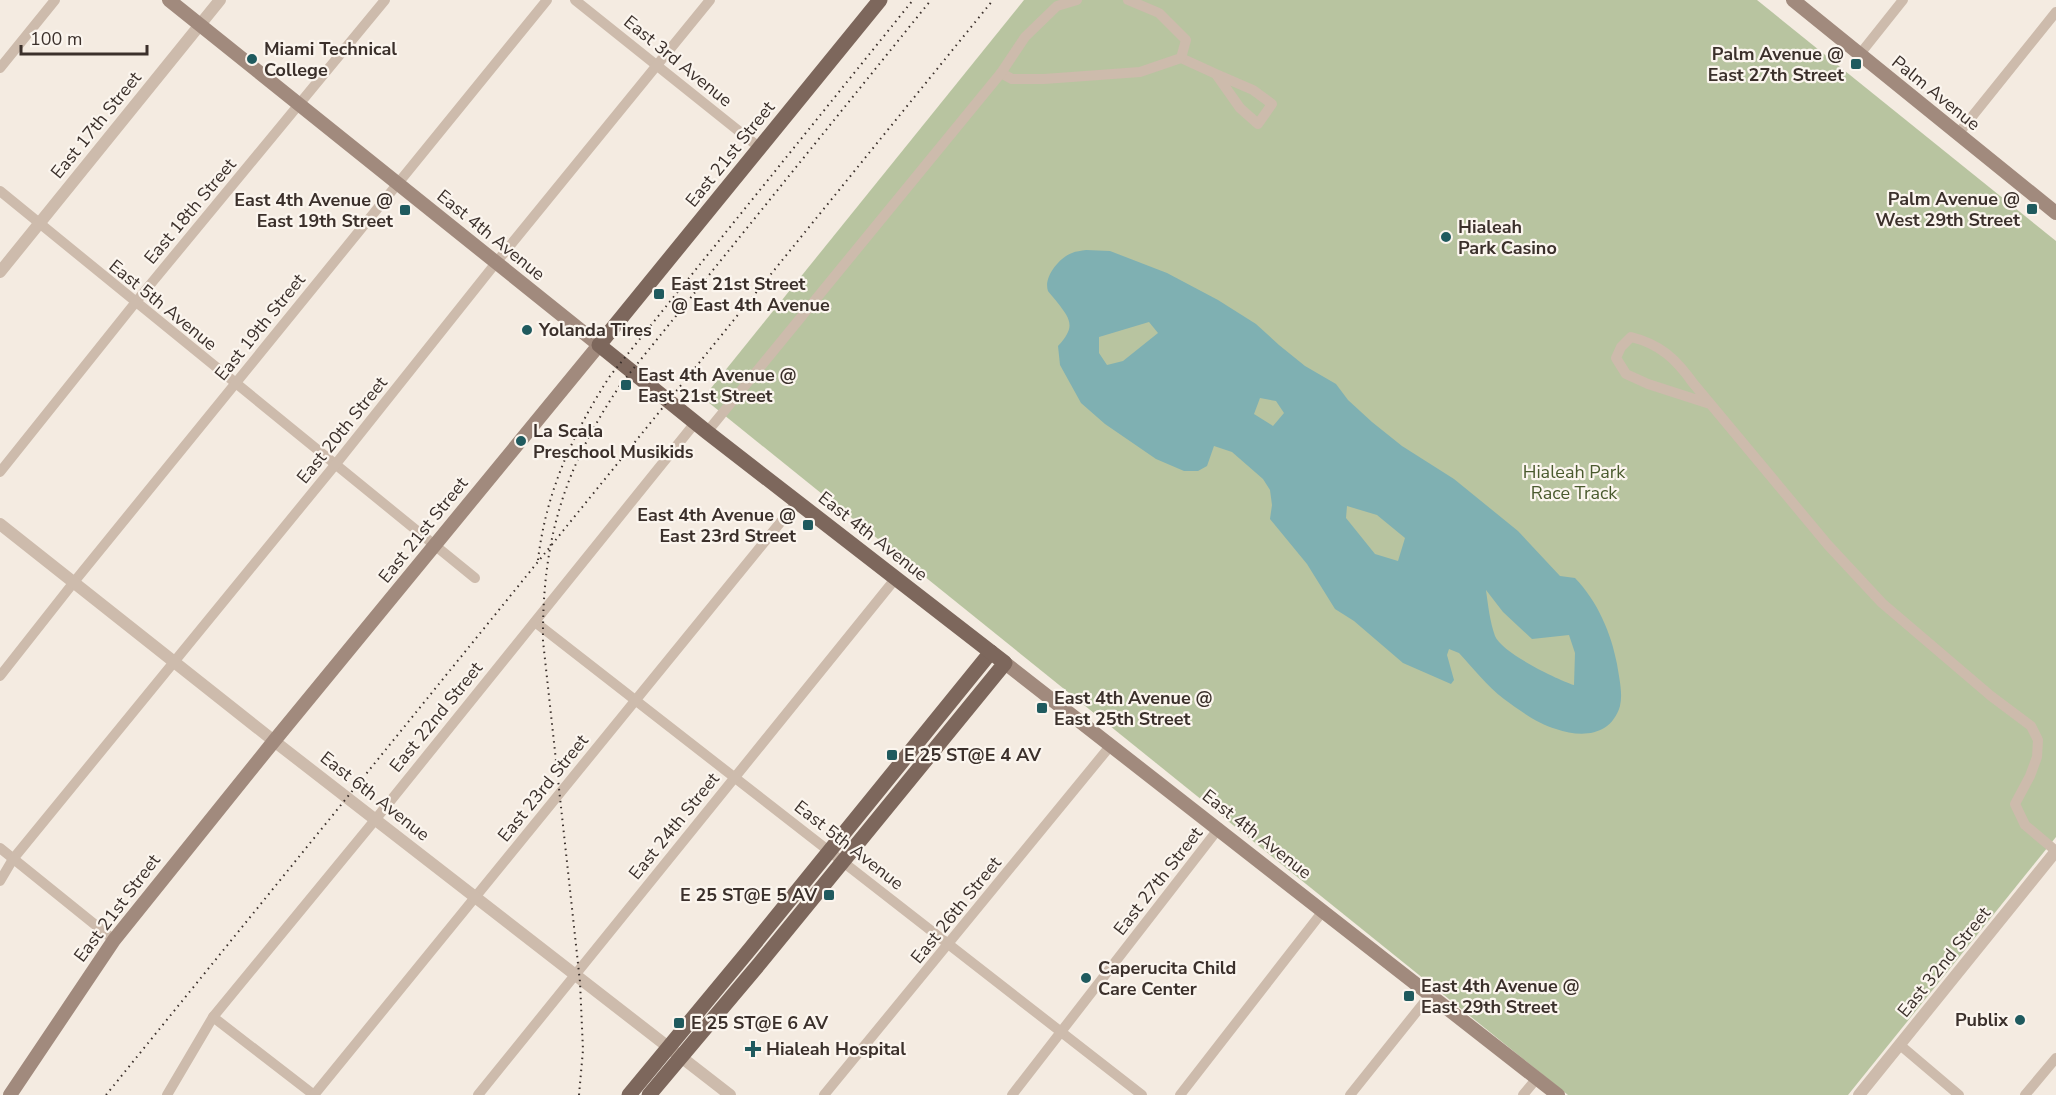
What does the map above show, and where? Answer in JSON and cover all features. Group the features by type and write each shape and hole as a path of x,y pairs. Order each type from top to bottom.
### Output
{"main road":[{"name":"East 4th Avenue","path":"169,0 495,264 701,427 1219,828 1558,1095"},
{"name":"East 21st Street","path":"10,1095 114,940 880,0"},
{"name":"Palm Avenue","path":"1793,0 2056,213"},
{"path":"629,1095 991,652"},
{"path":"649,1095 1005,663"}],"street":[{"path":"0,68 55,0"},
{"name":"East 17th Street","path":"0,272 220,0"},
{"name":"East 18th Street","path":"0,472 135,303 385,0"},
{"name":"East 19th Street","path":"0,676 548,0"},
{"name":"East 3rd Avenue","path":"575,0 760,148"},
{"name":"East 20th Street","path":"0,881 13,859 710,0"},
{"name":"East 22nd Street","path":"167,1095 213,1017 535,622 1001,73 1025,37 1057,6 1077,0"},
{"path":"1128,0 1159,13 1186,40 1181,58"},
{"path":"1860,54 1903,0"},
{"path":"1958,134 2056,12"},
{"path":"1001,73 1012,79 1100,76 1140,72 1181,58 1252,90 1272,104 1258,124 1240,108 1216,74"},
{"name":"East 5th Avenue","path":"0,191 475,578"},
{"path":"1710,404 1648,384 1626,374 1616,358 1622,347 1631,337 1641,339 1659,348 1678,362 1710,404 1828,545 1882,603 1991,696 2031,726 2038,740 2037,757 2031,776 2015,804 2025,825 2056,851"},
{"name":"East 23rd Street","path":"314,1095 797,502"},
{"name":"East 6th Avenue","path":"0,524 174,663 729,1095"},
{"name":"East 24th Street","path":"478,1095 896,578"},
{"name":"East 5th Avenue","path":"535,622 1142,1095"},
{"name":"East 26th Street","path":"824,1095 1111,745"},
{"name":"East 27th Street","path":"1012,1095 1219,828"},
{"path":"0,849 114,940"},
{"name":"East 32nd Street","path":"1860,1095 2056,851"},
{"path":"1180,1095 1323,911"},
{"path":"1350,1095 1430,995"},
{"path":"213,1017 314,1095"},
{"path":"1900,1045 1959,1095"},
{"path":"2025,1095 2056,1058"},
{"path":"1523,1095 1537,1078"}],"green space":[{"name":"Hialeah Park Race Track","path":"1024,0 1757,0 2056,241 2056,837 1848,1095 1568,1095 703,398"}],"water":[{"path":"1084,250 1110,251 1167,273 1218,300 1256,324 1305,366 1336,384 1348,400 1402,446 1454,479 1518,531 1560,576 1575,578 1597,608 1607,629 1617,664 1621,701 1616,716 1610,724 1603,729 1585,734 1566,732 1542,724 1504,699 1459,653 1449,649 1447,655 1454,680 1451,684 1403,663 1354,621 1335,609 1307,564 1270,519 1272,505 1270,490 1263,479 1232,452 1214,446 1207,466 1198,471 1184,471 1156,459 1105,424 1081,403 1060,365 1058,346 1067,334 1070,324 1047,286 1050,274 1058,263 1067,255","holes":["1149,322 1158,333 1123,361 1107,365 1099,353 1099,337","1260,398 1276,401 1284,413 1273,426 1254,414","1347,506 1377,515 1405,538 1398,561 1375,554 1346,518","1486,590 1503,612 1532,639 1569,635 1575,653 1574,685 1530,665 1508,650 1495,636"]}],"railway":[{"path":"538,560 547,511 563,464 584,419 610,376 913,0"},
{"path":"579,1095 583,1050 580,982 543,641 547,570 560,506 585,445 621,384 931,0"},
{"path":"106,1095 993,0"}],"place":[{"name":"Miami Technical College","path":"252,59"},
{"name":"Palm Avenue @ East 27th Street","path":"1856,64"},
{"name":"Palm Avenue @ West 29th Street","path":"2032,209"},
{"name":"East 4th Avenue @ East 19th Street","path":"405,210"},
{"name":"Hialeah Park Casino","path":"1446,237"},
{"name":"East 21st Street @ East 4th Avenue","path":"659,294"},
{"name":"Yolanda Tires","path":"527,330"},
{"name":"East 4th Avenue @ East 21st Street","path":"626,385"},
{"name":"La Scala Preschool Musikids","path":"521,441"},
{"name":"East 4th Avenue @ East 23rd Street","path":"808,525"},
{"name":"East 4th Avenue @ East 25th Street","path":"1042,708"},
{"name":"E 25 ST@E 4 AV","path":"892,755"},
{"name":"E 25 ST@E 5 AV","path":"829,895"},
{"name":"Caperucita Child Care Center","path":"1086,978"},
{"name":"East 4th Avenue @ East 29th Street","path":"1409,996"},
{"name":"Publix","path":"2020,1020"},
{"name":"E 25 ST@E 6 AV","path":"679,1023"},
{"name":"Hialeah Hospital","path":"753,1049"}]}
